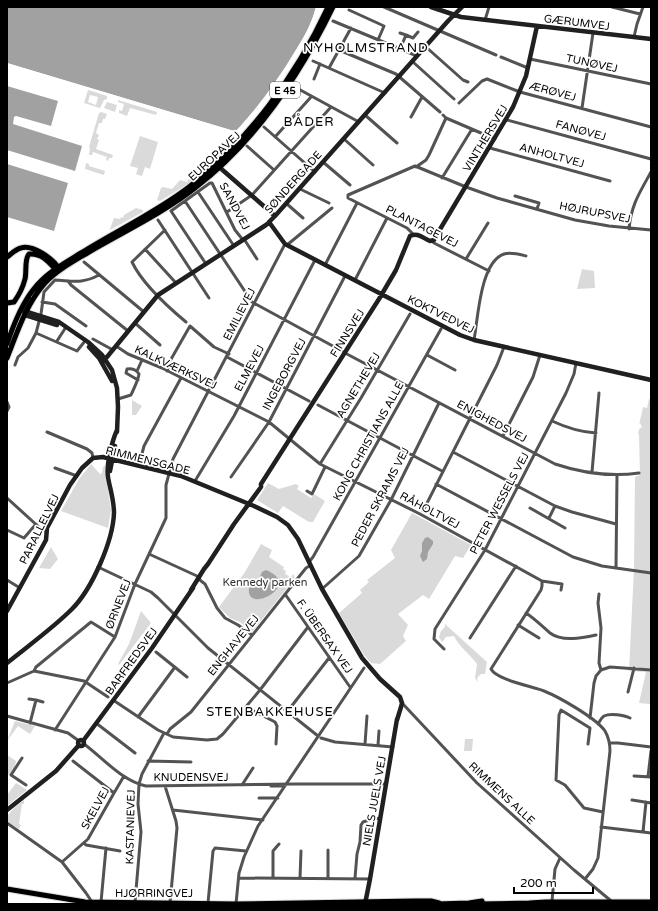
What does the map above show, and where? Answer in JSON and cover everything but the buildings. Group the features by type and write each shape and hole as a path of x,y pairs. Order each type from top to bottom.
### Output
{"main road":[{"name":"EUROPAVEJ","path":"218,166 270,104 301,57 328,7"},
{"name":"EUROPAVEJ","path":"58,269 161,211 194,189 245,142 283,94 307,57 333,7"},
{"path":"7,257 14,251 23,247 41,252 50,257 58,269"},
{"path":"10,302 20,293 24,282 26,259 29,254 36,254 47,259 58,269"},
{"path":"7,358 30,295 42,280 58,269"},
{"path":"7,344 24,312 45,282 58,269"},
{"name":"HJØRRINGVEJ","path":"7,889 70,902 113,903 215,903 222,901 236,903 366,903 431,901 438,904 470,904 477,901 530,904 554,902 651,902"},
{"name":"HJØRRINGVEJ","path":"335,902 360,904"},
{"name":"HJØRRINGVEJ","path":"478,904 511,903"},
{"path":"398,904 411,904"}],"street":[{"path":"384,7 496,55"},
{"name":"GÆRUMVEJ","path":"431,7 453,16 651,39"},
{"name":"SØNDERGADE","path":"104,361 158,295 269,222 287,204 462,7"},
{"path":"485,20 489,7"},
{"path":"612,7 640,14"},
{"path":"634,37 643,7"},
{"path":"349,10 384,26 378,40"},
{"path":"333,21 417,56"},
{"name":"VINTHERSVEJ","path":"432,241 507,120 520,92 528,68 534,26"},
{"path":"329,68 351,28"},
{"path":"400,32 413,38 418,32"},
{"path":"582,108 594,33"},
{"path":"400,49 406,35"},
{"path":"426,47 463,80 468,82"},
{"path":"339,50 396,74 440,112"},
{"path":"501,57 528,68"},
{"name":"TUNØVEJ","path":"530,59 651,84"},
{"path":"313,61 385,93"},
{"path":"413,62 454,99"},
{"path":"314,79 320,64"},
{"name":"ÆRØVEJ","path":"459,103 482,81 487,79 520,92 651,127"},
{"path":"293,86 359,122"},
{"path":"275,137 311,97"},
{"path":"416,116 412,115 422,97"},
{"path":"227,212 252,195 331,107"},
{"path":"365,115 397,144"},
{"path":"443,115 446,118 495,139"},
{"path":"416,167 426,160 446,118"},
{"name":"FANØVEJ","path":"507,120 651,160"},
{"path":"264,127 315,172"},
{"path":"442,178 472,129"},
{"path":"344,139 373,165"},
{"path":"247,146 274,170"},
{"name":"ANHOLTVEJ","path":"490,148 610,181"},
{"path":"323,162 350,185"},
{"path":"218,166 275,216"},
{"name":"HØJRUPSVEJ","path":"416,167 466,187 537,209 590,223 651,230"},
{"name":"PLANTAGEVEJ","path":"416,167 349,194 347,197 407,228 413,234 417,234 432,241 489,271"},
{"path":"629,228 633,205 651,172"},
{"name":"SANDVEJ","path":"206,264 171,211 210,183 212,183 235,230 257,259"},
{"path":"300,189 329,203"},
{"path":"198,192 234,246"},
{"name":"HØJRUPSVEJ","path":"515,196 539,203 537,209"},
{"path":"185,201 254,304"},
{"path":"325,265 357,203"},
{"path":"287,204 303,218"},
{"path":"286,245 332,208"},
{"path":"355,280 387,218"},
{"path":"158,220 209,298"},
{"name":"KOKTVEDVEJ","path":"269,222 286,245 455,332 474,340 651,380"},
{"path":"466,259 488,223"},
{"path":"164,230 132,262 137,272 186,322"},
{"name":"FINNSVEJ","path":"291,439 344,352 382,295 396,270 410,236 413,234"},
{"name":"EMILIEVEJ","path":"168,472 172,459 286,245"},
{"path":"145,249 176,283"},
{"path":"474,340 480,295 489,271 495,261 502,255 510,253 526,256"},
{"name":"ELMEVEJ","path":"195,481 239,407 315,260"},
{"path":"84,262 144,312"},
{"path":"15,365 18,357 26,350 36,333 44,292 55,280 88,280 99,275"},
{"name":"INGEBORGVEJ","path":"231,477 268,422 345,276"},
{"path":"68,281 70,285 128,331"},
{"path":"42,302 55,304 86,326"},
{"name":"ENIGHEDSVEJ","path":"254,304 439,403 563,466 617,475 639,473"},
{"path":"7,663 71,610 83,595 93,578 107,545 114,514 110,485 110,470 117,434 118,399 117,388 112,370 104,361 102,355 85,340 53,320 40,318 24,312"},
{"name":"AGNETHEVEJ","path":"320,464 378,370 410,314"},
{"path":"135,323 160,345"},
{"path":"57,342 63,326"},
{"path":"167,371 170,361 190,326 214,347 257,373 309,401"},
{"name":"KONG CHRISTIANS ALLE","path":"310,563 441,329"},
{"path":"36,333 77,351 85,340"},
{"path":"93,339 113,350"},
{"name":"KALKVÆRKSVEJ","path":"116,346 124,352 167,371 268,422 291,439"},
{"path":"423,511 497,365 504,347"},
{"path":"427,354 454,370"},
{"path":"503,436 533,377 540,354"},
{"path":"118,399 131,395 138,380 139,374 137,371 142,360"},
{"name":"PETER WESSELS VEJ","path":"444,649 434,639 434,631 486,550 569,386 576,363"},
{"path":"137,371 130,368 126,371 128,376 138,380"},
{"path":"140,465 144,446 181,378"},
{"path":"592,472 599,393"},
{"path":"7,402 8,409"},
{"name":"PEDER SKRAMS VEJ","path":"322,588 359,556 391,500 439,403"},
{"path":"318,405 379,439 442,471"},
{"path":"552,421 569,429 596,434"},
{"name":"RIMMENSGADE","path":"47,432 88,450 92,453 93,458 103,457 168,472 195,481 247,503"},
{"name":"RÅHOLTVEJ","path":"291,439 325,467 391,500 542,581 562,584 561,590"},
{"name":"BARFREDSVEJ","path":"7,810 56,771 81,743 175,615 247,503 291,439"},
{"path":"453,452 555,506 616,524"},
{"name":"PARALLELVEJ","path":"8,608 46,540 46,531 77,476 87,462 93,458"},
{"path":"307,491 312,494 325,467"},
{"path":"55,468 77,476"},
{"name":"ØRNEVEJ","path":"55,730 116,637 135,584 166,517 166,485 168,472"},
{"path":"616,568 617,475"},
{"path":"436,484 573,557 591,563 651,574"},
{"path":"7,498 41,529 46,531"},
{"name":"RIMMENS ALLE","path":"247,503 277,517 288,525 294,532 322,588 362,658 397,696 400,703 476,783 560,858 614,903"},
{"path":"548,518 555,506"},
{"path":"530,508 566,528"},
{"path":"7,530 24,538 36,524"},
{"path":"149,554 197,576 205,584 217,608 225,618 252,634"},
{"name":"ENGHAVEVEJ","path":"165,733 191,712 310,563"},
{"path":"470,638 516,566"},
{"path":"98,567 135,584 158,598 208,648 320,737 335,742 393,747"},
{"path":"7,580 20,588"},
{"path":"542,581 541,590 492,665 491,670 506,678 559,698 590,718 605,732 610,744 597,861 585,879"},
{"name":"F. ÜBERSAX VEJ","path":"286,594 350,687"},
{"path":"599,594 598,603 602,628 599,665 601,670"},
{"path":"526,613 557,637 568,638 596,636"},
{"path":"7,683 34,671 36,667 91,622 116,637"},
{"path":"518,625 539,638"},
{"path":"113,700 165,733 186,739 215,740 223,734 260,690 308,627"},
{"path":"156,652 187,676"},
{"path":"287,712 329,658"},
{"path":"590,718 594,683 596,676 601,670 610,666 651,670"},
{"path":"138,717 175,667"},
{"path":"236,903 239,878 244,856 258,826 320,737 350,687 364,668"},
{"path":"628,692 634,668"},
{"path":"34,671 84,681 108,697"},
{"path":"30,698 42,702"},
{"path":"30,723 36,700"},
{"name":"NIELS JUELS VEJ","path":"366,903 400,703"},
{"path":"246,707 275,722 277,726 276,744"},
{"path":"588,744 590,728 561,710 559,715 556,780 565,785 584,808 603,812"},
{"path":"598,724 602,718 607,715 626,716 630,718"},
{"path":"7,716 72,735 124,776 139,784"},
{"path":"365,744 367,716"},
{"path":"96,723 135,753"},
{"path":"378,745 379,731"},
{"name":"KASTANIEVEJ","path":"135,902 141,832 138,804 139,784 148,761 165,733"},
{"path":"610,744 618,743 651,747"},
{"path":"634,776 649,777 651,751"},
{"path":"22,758 11,775 26,785"},
{"path":"73,761 114,792"},
{"path":"148,761 191,762"},
{"name":"KNUDENSVEJ","path":"242,785 253,768"},
{"name":"SKELVEJ","path":"62,862 88,840 124,776"},
{"name":"KNUDENSVEJ","path":"139,784 152,786 274,786 303,784 386,784"},
{"path":"164,786 176,821 177,834 170,902"},
{"path":"259,798 278,798"},
{"path":"632,800 651,802"},
{"path":"643,832 646,802"},
{"path":"173,810 263,820"},
{"path":"355,878 357,854 363,822 375,818 380,819"},
{"path":"7,823 62,862 92,902"},
{"path":"601,827 651,833"},
{"path":"84,844 120,851"},
{"path":"273,878 273,851 279,844"},
{"path":"101,902 106,848"},
{"path":"208,903 215,848 246,851"},
{"path":"328,850 328,878"},
{"path":"300,851 300,878"},
{"path":"554,902 555,869 560,858"},
{"path":"239,878 370,879"},
{"path":"85,902 86,893"},
{"path":"603,903 604,895"}],"green space":[{"path":"88,90 107,96 107,99 104,100 100,108 84,103","holes":["90,95 98,97 96,105 88,102"]},
{"path":"118,100 157,112 156,115 130,108 127,116 119,113 119,110 122,111 124,104 118,102"},
{"path":"107,102 117,105 115,112 104,108"},
{"path":"101,112 107,114 102,123 99,123 96,133 99,135 97,139 99,140 96,149 113,155 108,161 106,160 107,157 93,152 92,155 89,155 89,147 99,113"},
{"path":"140,136 158,142 150,169 145,167 142,176 136,174 138,168 130,166"},
{"path":"86,163 89,164 89,166 105,171 104,175 85,169"},
{"path":"190,177 194,178 188,184 160,201 157,200 161,188 172,189 180,180 187,182"},
{"path":"136,208 143,210 143,212 110,230 114,218 123,218 124,215"},
{"path":"582,269 594,271 595,288 577,289"},
{"path":"649,399 651,400 651,704 639,703 646,672 629,671 634,568 635,477 640,475 638,434 639,429 642,427 640,423 639,425 643,407 647,408"},
{"path":"132,400 142,406 136,415 132,415"},
{"path":"91,464 100,474 102,473 105,465 111,510 108,528 61,511 79,479"},
{"path":"268,483 279,489 296,484 299,486 297,489 311,498 314,494 325,501 313,522 309,522 283,506 278,513 257,500"},
{"path":"412,513 471,545 463,558 455,556 429,599 423,595 398,614 408,625 403,636 406,641 380,664 371,663 364,655 339,613 362,593 360,590 369,582 367,580 395,558 391,550"},
{"name":"Kennedy parken","path":"261,544 272,550 269,557 284,567 283,569 286,571 285,574 291,577 293,574 295,578 252,632 240,622 230,618 219,607 245,572"},
{"path":"51,547 58,559 50,569 39,568"},
{"path":"141,611 151,623 119,665 118,664 129,644"},
{"path":"445,624 487,662 485,674 481,674 477,678 478,682 475,678 477,664 459,644 454,636 446,637 442,642 439,637 441,631 445,627"},
{"path":"15,721 35,726 30,734 18,726 7,741"},
{"path":"465,739 473,739 472,751 464,751"},
{"path":"7,755 16,761 10,775 7,774"},
{"path":"16,783 27,790 7,806 7,795"},
{"path":"24,800 19,824 21,825 19,829 7,821 7,816"}],"shaded area":[{"path":"7,7 316,7 297,49 254,111 237,130 234,131 7,63"},
{"path":"7,86 58,101 51,126 16,116 14,117 13,124 82,146 75,171 7,150"},
{"path":"7,164 68,183 54,231 7,217"},
{"path":"428,537 433,541 433,544 428,552 427,559 423,562 420,556 422,551 422,543 425,538"},
{"path":"266,570 276,576 279,583 276,590 270,595 263,599 255,599 250,596 249,588 258,581 262,572"}],"pier":[{"path":"316,7 318,7 310,30 288,67 262,105 238,132 237,130 260,104 286,66 308,30"},
{"path":"7,63 234,131 233,133 7,65"}],"district":[{"name":"NYHOLMSTRAND","path":"366,47"},
{"name":"BÅDER","path":"309,121"},
{"name":"STENBAKKEHUSE","path":"270,711"}]}
